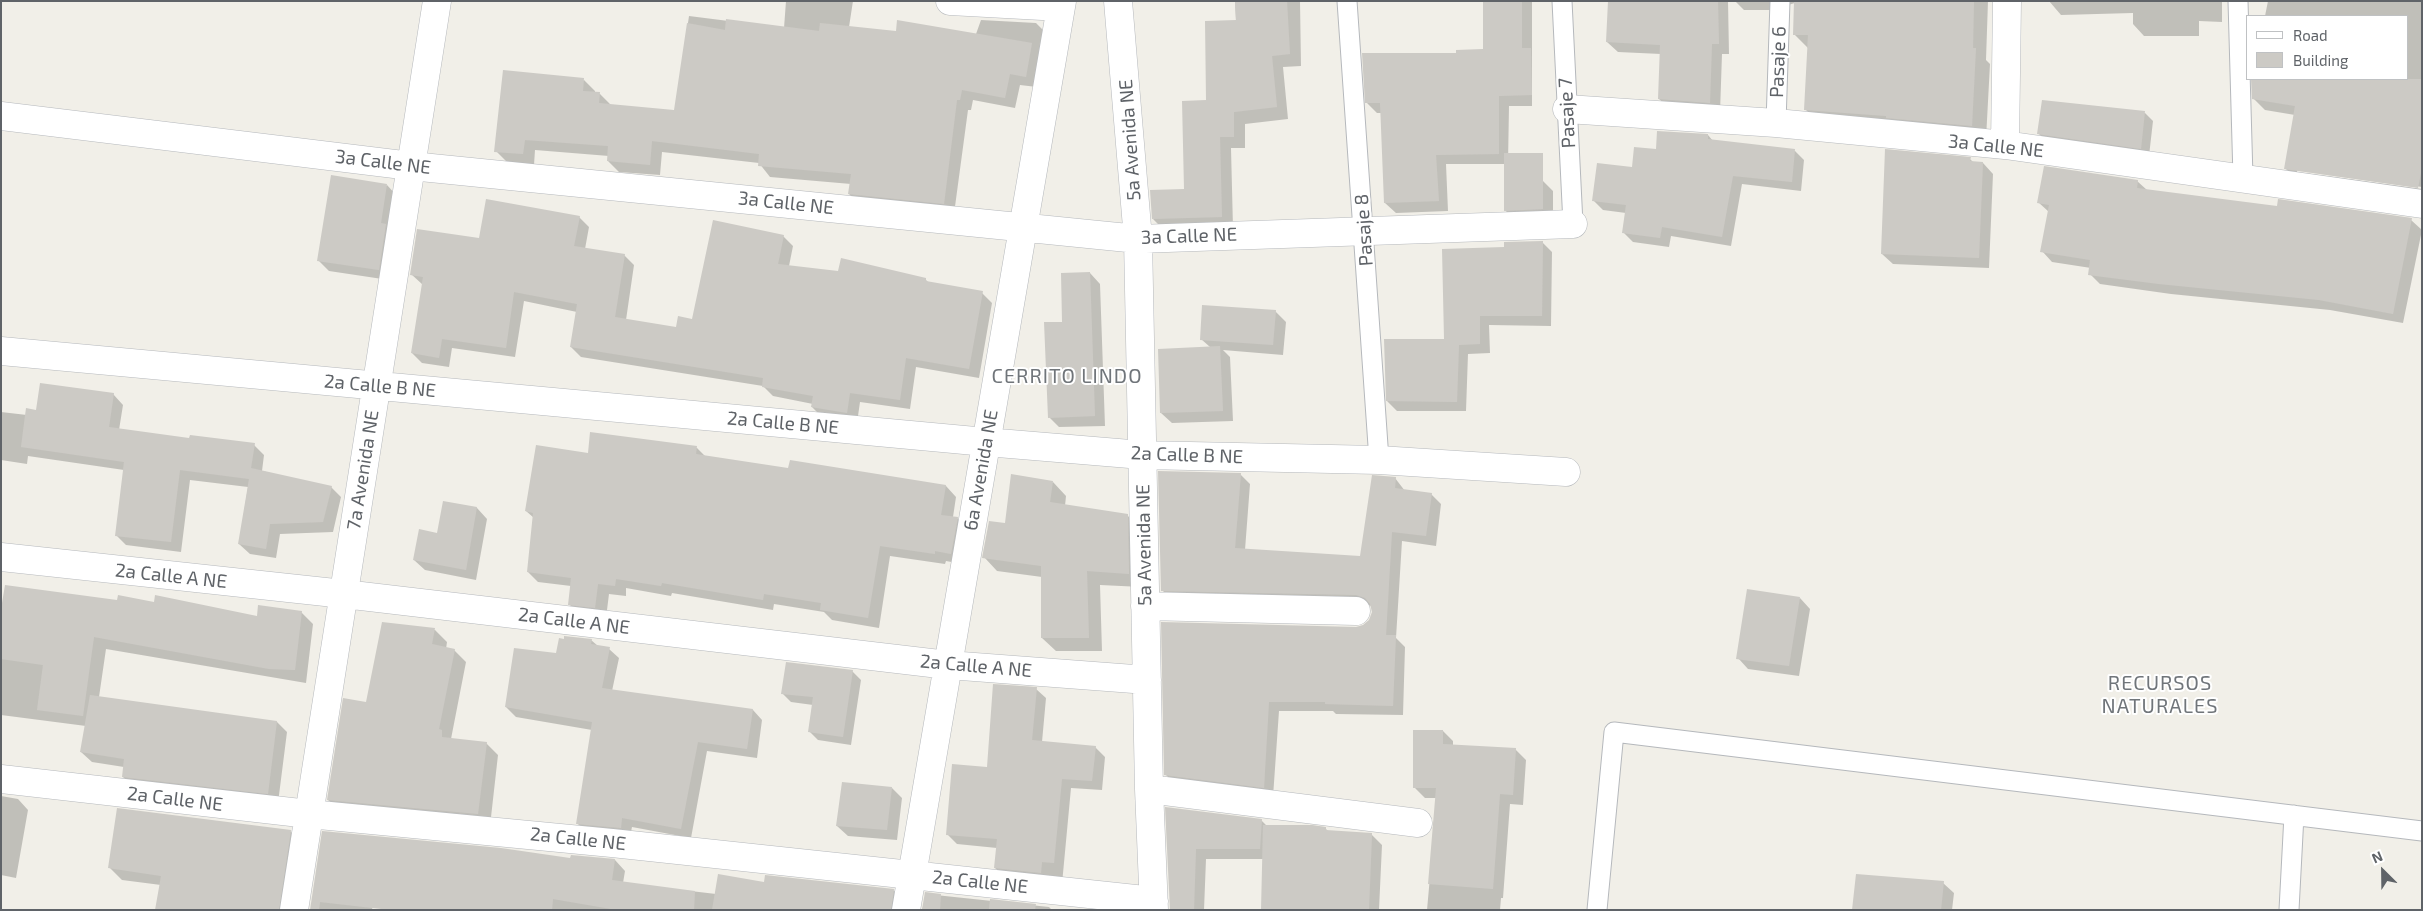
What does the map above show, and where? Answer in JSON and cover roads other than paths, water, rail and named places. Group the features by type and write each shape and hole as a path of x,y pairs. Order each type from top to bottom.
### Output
{"street":[{"name":"7a Avenida NE","path":"294,910 437,1"},
{"path":"950,1 1062,4"},
{"name":"5a Avenida NE","path":"1118,1 1138,239 1149,789 1154,905"},
{"path":"2005,146 2007,1"},
{"name":"6a Avenida NE","path":"906,910 1062,4"},
{"name":"3a Calle NE","path":"1567,110 1776,123 2005,146 2422,204"},
{"name":"3a Calle NE","path":"1,116 411,166 1138,239 1573,224"},
{"name":"2a Calle B NE","path":"1,351 1142,455 1379,460 1566,472"},
{"name":"2a Calle A NE","path":"1,557 344,594 948,665 1147,680"},
{"path":"1145,606 1356,611"},
{"name":"2a Calle NE","path":"1,779 309,814 912,874 1154,905"},
{"path":"1149,789 1418,823"}],"lane":[{"name":"Pasaje 8","path":"1347,1 1379,460"},
{"name":"Pasaje 7","path":"1562,1 1573,224"},
{"name":"Pasaje 6","path":"1776,123 1780,1"},
{"path":"2238,1 2243,178"},
{"path":"1597,910 1614,732 2422,831"},
{"path":"2289,910 2294,815"}],"district":[{"name":"CERRITO LINDO","path":"1067,376"},
{"name":"RECURSOS NATURALES","path":"2160,694"}]}
